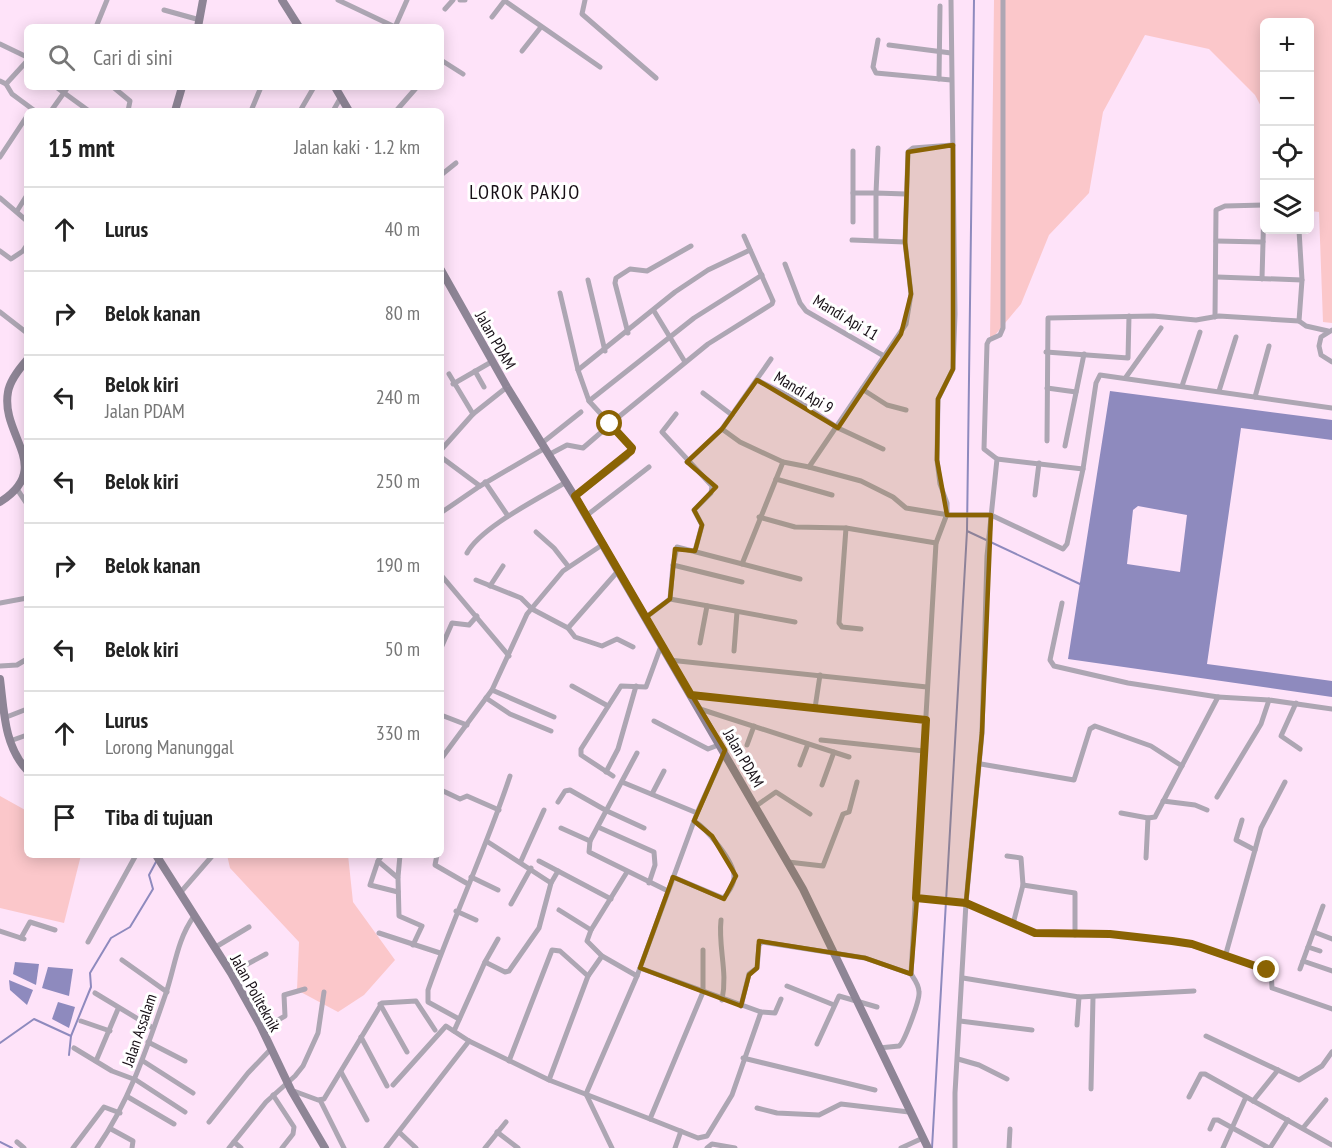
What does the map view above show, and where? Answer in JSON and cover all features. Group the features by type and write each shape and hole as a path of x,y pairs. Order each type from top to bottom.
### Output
{"street":[{"path":"97,24 107,0"},
{"path":"164,10 199,23 203,0"},
{"path":"282,0 297,24"},
{"path":"338,0 353,3 384,24"},
{"path":"396,24 407,0"},
{"path":"445,9 453,0"},
{"path":"460,0 465,0"},
{"path":"492,17 505,0 600,67"},
{"path":"585,0 582,14 656,78"},
{"path":"911,974 936,543 948,515 947,499 940,484 937,443 938,399 953,369 956,227 951,0"},
{"path":"1003,0 1003,328 1000,335 989,340 987,344 984,449 998,459 1083,470"},
{"path":"939,79 940,6"},
{"path":"522,51 541,27"},
{"path":"878,40 873,67 876,73 951,80"},
{"path":"0,44 24,62"},
{"path":"889,45 951,52"},
{"path":"444,62 463,74"},
{"path":"24,65 3,82 12,94 30,108"},
{"path":"53,108 65,90"},
{"path":"67,90 86,108"},
{"path":"117,90 130,101 129,108"},
{"path":"175,108 178,90"},
{"path":"252,108 260,90"},
{"path":"302,108 312,90"},
{"path":"336,90 347,108"},
{"path":"399,108 414,90"},
{"path":"335,108 341,97"},
{"path":"0,157 24,121"},
{"path":"809,467 901,334 910,308 911,294 905,242 909,149 953,143"},
{"path":"876,237 878,148"},
{"path":"853,151 853,222"},
{"path":"444,173 456,163"},
{"path":"853,193 906,194"},
{"path":"0,198 24,218"},
{"path":"17,211 24,200"},
{"path":"1215,317 1217,277 1215,214 1218,207 1260,205"},
{"path":"1262,279 1263,234"},
{"path":"1299,234 1302,280 1299,321"},
{"path":"610,424 685,362 772,304 773,301 744,236"},
{"path":"852,240 905,242"},
{"path":"1216,241 1263,242"},
{"path":"627,333 615,283 616,278 630,269 647,271 691,246"},
{"path":"0,251 10,259 24,248"},
{"path":"578,370 627,333 675,292 708,270 750,250"},
{"name":"Mandi Api 11","path":"785,264 800,303 806,311 884,356"},
{"name":"Jalan PDAM","path":"444,275 507,387 575,496 788,862 859,1001 909,1112 926,1144"},
{"path":"589,401 731,292 762,275"},
{"path":"1217,277 1302,280"},
{"path":"588,280 604,351"},
{"path":"560,292 578,370 589,401 632,448 575,496"},
{"path":"654,311 685,362"},
{"path":"0,312 24,331"},
{"path":"1047,352 1128,358 1129,316"},
{"path":"1047,441 1048,318 1129,316 1196,320 1215,317 1299,321 1306,326 1330,330"},
{"path":"1125,377 1161,328"},
{"path":"1330,330 1321,337 1319,346 1321,355 1332,362"},
{"path":"1182,386 1200,332"},
{"path":"1219,391 1236,337"},
{"path":"1254,397 1269,346"},
{"path":"1065,446 1084,354"},
{"path":"687,462 722,429 771,359"},
{"path":"453,384 493,361"},
{"path":"24,364 4,393 4,408 24,462"},
{"path":"475,371 484,387"},
{"path":"449,374 473,414"},
{"path":"722,429 740,442 783,462 861,481 893,497 899,505 906,508 948,515 988,515 1063,549 1067,544 1083,470 1097,379 1103,374 1332,408"},
{"name":"Mandi Api 9","path":"757,380 795,399 837,428 883,449"},
{"path":"444,447 473,414 507,387"},
{"path":"1047,388 1076,392"},
{"path":"862,389 887,405 906,410"},
{"path":"703,393 732,415"},
{"path":"444,512 483,484 546,449 581,412"},
{"path":"676,414 662,432 687,462 712,486 711,493 694,510 702,525 695,551"},
{"path":"546,449 567,445 584,448 605,429"},
{"path":"955,1148 966,903 981,764 987,556 990,529 988,515 998,459"},
{"path":"444,460 483,484 508,516"},
{"path":"742,564 783,462"},
{"path":"1035,495 1039,463"},
{"path":"586,516 649,467"},
{"path":"776,479 832,495"},
{"path":"0,502 24,481"},
{"path":"467,553 475,543 508,516 566,482"},
{"path":"17,489 24,500"},
{"path":"759,517 795,527 846,528 936,543"},
{"path":"846,528 839,623 842,627 861,629"},
{"path":"536,532 554,548 568,566"},
{"path":"444,750 467,725 492,690 532,609 568,566 602,545"},
{"path":"645,618 670,599 676,548 800,579"},
{"path":"673,565 742,582"},
{"path":"490,586 503,566"},
{"path":"568,628 618,571"},
{"path":"444,578 509,656"},
{"path":"476,580 521,598 532,609 568,628 575,637 602,646 614,639 633,647"},
{"path":"0,603 24,599"},
{"path":"670,599 795,622"},
{"path":"1062,603 1050,660 1054,666 1128,683 1218,697 1269,700 1332,709"},
{"path":"700,644 707,606"},
{"path":"734,651 737,612"},
{"path":"444,641 452,623 469,625 477,616"},
{"path":"613,776 580,752 621,686 647,686 661,646"},
{"path":"0,666 12,666 24,660"},
{"path":"669,660 927,687"},
{"path":"815,708 820,675"},
{"path":"0,679 4,718 10,741 24,765"},
{"path":"572,686 608,706"},
{"path":"606,772 618,749 636,686"},
{"path":"492,690 554,717"},
{"path":"691,695 926,720"},
{"path":"1121,813 1155,818 1218,697"},
{"path":"486,698 510,714 551,731"},
{"path":"1217,797 1262,724 1269,700"},
{"path":"1296,703 1281,736 1300,749"},
{"path":"700,709 849,757"},
{"path":"4,718 24,710"},
{"path":"444,716 467,725"},
{"path":"612,1148 586,1094 637,976 723,747 708,748 654,721"},
{"path":"747,745 754,726"},
{"path":"981,764 1074,780 1090,729 1098,726 1151,747 1182,766"},
{"path":"10,741 24,736"},
{"path":"821,740 924,751"},
{"path":"800,765 808,744"},
{"path":"822,785 834,752"},
{"path":"637,753 590,841 592,854 668,891"},
{"path":"652,795 664,771"},
{"path":"459,1019 435,1007 427,999 440,953 456,911 488,842 510,776"},
{"path":"622,782 697,813"},
{"path":"788,862 823,866 843,814 849,812 852,806 856,782"},
{"path":"1225,957 1261,828 1285,782"},
{"path":"558,802 565,790 569,789 607,811 644,828"},
{"path":"444,792 458,799 467,796 499,810"},
{"path":"756,806 773,793 779,792 810,814"},
{"path":"1163,801 1195,805 1207,810"},
{"path":"521,861 544,810"},
{"path":"1146,858 1148,818"},
{"path":"1242,820 1236,841 1255,850"},
{"path":"673,877 723,898 734,880 733,872 712,836 694,821"},
{"path":"598,826 654,852 655,866 650,883"},
{"path":"561,828 590,841"},
{"path":"488,842 521,861 551,883"},
{"path":"1007,856 1022,860 1023,885 1013,924"},
{"path":"88,942 134,858"},
{"name":"Jalan Politeknik","path":"158,858 231,973 262,1029 289,1087 325,1148"},
{"path":"180,893 210,858"},
{"path":"380,858 370,885 398,892"},
{"path":"400,858 399,916 422,926 413,945"},
{"path":"436,858 435,866 469,881 498,890"},
{"path":"378,861 398,878"},
{"path":"538,861 611,899"},
{"path":"511,904 531,868"},
{"path":"485,962 505,972 509,971 538,928 551,883 558,871"},
{"path":"627,872 591,930 587,941 602,956 637,976"},
{"path":"1023,885 1075,893 1075,935"},
{"path":"916,898 966,903 1035,933 1110,934 1192,944 1271,972 1272,988 1332,1008"},
{"path":"1300,969 1323,906"},
{"path":"559,909 591,930"},
{"path":"456,911 476,920"},
{"name":"Jalan Assalam","path":"98,1148 120,1113 136,1080 167,992 180,942 194,916"},
{"path":"721,920 720,945 725,974 722,1000"},
{"path":"0,931 22,939 30,922 55,930"},
{"path":"214,948 249,927"},
{"path":"1314,932 1332,939"},
{"path":"379,933 440,953"},
{"path":"454,1031 485,962 498,939"},
{"path":"741,1006 749,974 757,968 760,942 865,958 911,974 917,982 920,995 906,1038 899,1046 879,1047"},
{"path":"1308,947 1320,951"},
{"path":"509,1060 552,950 560,951 588,976"},
{"path":"650,1119 702,992 703,950"},
{"path":"231,973 266,954"},
{"path":"549,1080 588,976 602,956"},
{"path":"122,960 167,992"},
{"path":"1303,961 1332,971"},
{"path":"640,968 722,1000 761,1012 775,1013 781,999"},
{"path":"963,978 1079,997 1194,991"},
{"path":"787,986 834,1005"},
{"path":"262,1029 283,1020 284,995 305,989"},
{"path":"229,1148 273,1095 289,1087 299,1071 314,1045 322,1019 324,992"},
{"path":"95,993 118,1009 153,1028"},
{"path":"817,1044 840,995 877,1007"},
{"path":"1077,1025 1079,997"},
{"path":"1090,1089 1093,997"},
{"path":"380,1004 416,1001 435,1030"},
{"path":"320,1100 341,1072 380,1004"},
{"path":"380,1004 407,1053"},
{"path":"96,1061 118,1009"},
{"path":"361,1037 390,1085 443,1028 448,1027 469,1041 549,1080 702,1138 710,1132 732,1095 743,1058 761,1012"},
{"path":"81,1021 110,1031"},
{"path":"960,1021 1032,1030"},
{"path":"1206,1036 1278,1070 1303,1079 1323,1066 1332,1052"},
{"path":"386,1148 469,1041"},
{"path":"148,1042 185,1061"},
{"path":"74,1048 136,1080 184,1112"},
{"path":"209,1122 248,1073 271,1049"},
{"path":"743,1058 875,1090"},
{"path":"958,1059 979,1065 1007,1079"},
{"path":"142,1061 193,1093"},
{"path":"1253,1101 1278,1070"},
{"path":"341,1072 367,1120"},
{"path":"1189,1097 1203,1074 1332,1145"},
{"path":"289,1087 320,1100 344,1148"},
{"path":"273,1095 294,1127 293,1134 282,1148"},
{"path":"1223,1148 1246,1096"},
{"path":"128,1097 174,1124"},
{"path":"1303,1128 1326,1100"},
{"path":"757,1108 800,1115 819,1115 841,1104 909,1112"},
{"path":"73,1148 104,1107 120,1113"},
{"path":"1210,1129 1216,1119 1270,1148 1288,1120"},
{"path":"485,1148 506,1122"},
{"path":"111,1129 133,1141 132,1148"},
{"path":"1009,1148 1010,1129"},
{"path":"675,1148 681,1131"},
{"path":"399,1132 416,1148"},
{"path":"497,1132 518,1148"},
{"path":"17,1142 24,1148"},
{"path":"234,1142 241,1148"},
{"path":"707,1148 712,1144 735,1148"},
{"path":"901,1148 926,1144"}],"highlighted area":[{"path":"953,145 953,369 938,399 937,460 947,515 991,515 982,733 966,903 917,898 911,974 865,958 759,941 757,968 749,975 741,1006 640,968 673,877 724,899 736,876 712,836 694,821 725,750 645,618 670,599 675,549 695,551 702,525 694,510 716,487 687,462 722,429 757,380 838,428 901,334 911,294 905,242 908,152"}],"shaded area":[{"path":"994,0 1332,0 1332,323 1323,322 1319,212 1314,211 1314,18 1260,18 1260,104 1255,95 1209,49 1145,35 1103,112 1089,193 1049,235 1021,304 990,341"},
{"path":"1110,391 1332,420 1332,440 1241,428 1207,664 1332,681 1332,697 1068,659","holes":["1138,506 1187,515 1180,572 1127,564 1133,510"]},
{"path":"0,796 24,809 24,858 80,858 64,923 0,908"},
{"path":"228,858 348,858 353,902 395,960 364,995 338,1012 297,990 299,942 230,868"},
{"path":"15,962 39,964 36,985 13,974"},
{"path":"48,967 73,969 69,996 42,988"},
{"path":"9,980 33,990 27,1005 10,990"},
{"path":"58,1002 75,1007 69,1028 52,1019"}],"waterway":[{"path":"932,1148 967,531 974,0"},
{"path":"967,531 1082,585"},
{"path":"69,1055 71,1036 91,987 90,973 111,938 130,927 153,889 149,875 157,860"},
{"path":"0,1043 34,1019 71,1036"},
{"path":"0,1142 12,1148"}],"district":[{"name":"LOROK PAKJO","path":"525,192"}],"route":[{"path":"610,424 632,448 631,451 627,457 575,496 691,695 926,720 916,898 966,903 1035,933 1110,934 1192,944 1267,970"}]}
